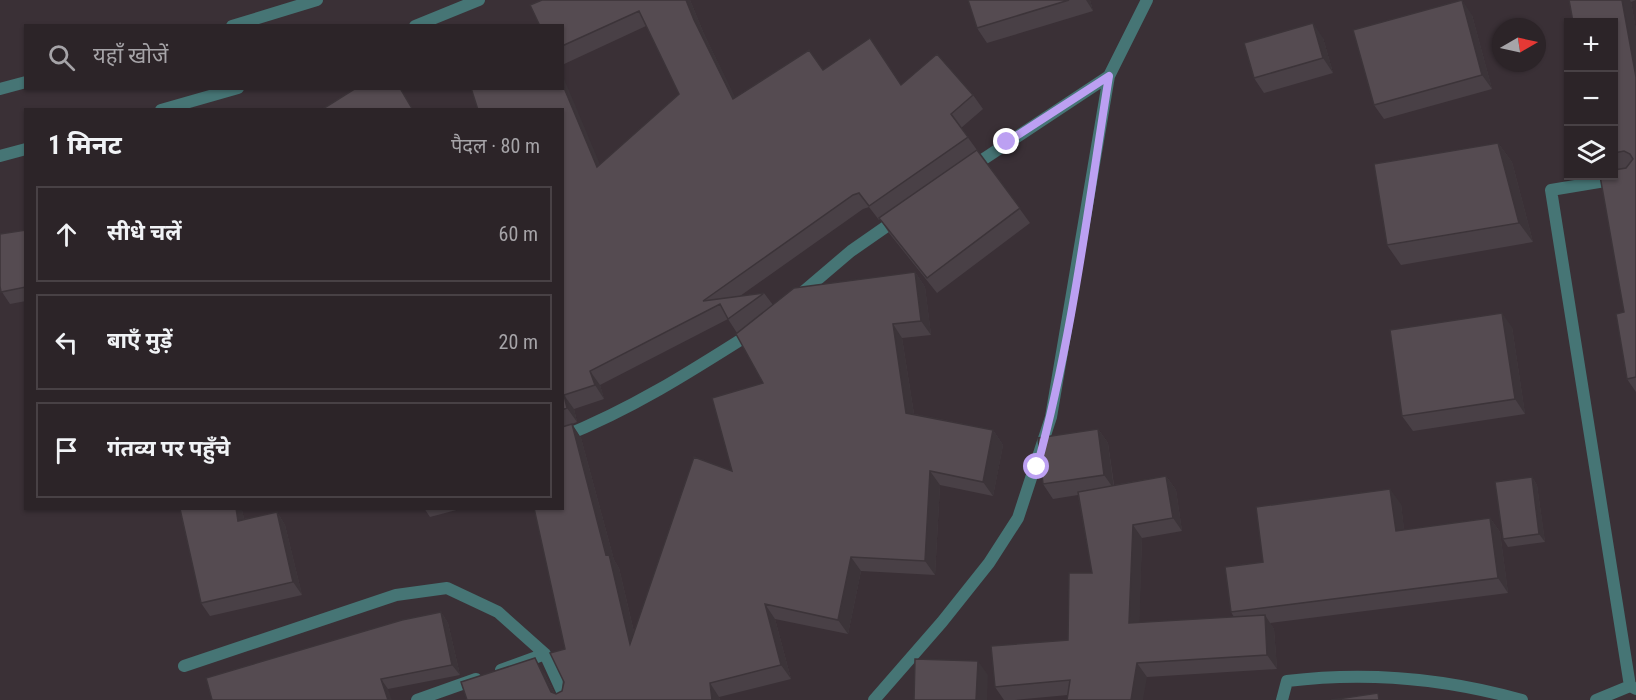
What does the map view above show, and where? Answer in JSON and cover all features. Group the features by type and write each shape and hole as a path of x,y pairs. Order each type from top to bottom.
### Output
{"street":[{"path":"239,24 317,0"},
{"path":"420,24 479,0"},
{"path":"874,700 949,614 989,563 1018,518 1051,417 1109,76 1147,0"},
{"path":"958,176 1109,76"},
{"path":"0,89 24,83"},
{"path":"168,108 231,90"},
{"path":"0,156 24,150"},
{"path":"1596,700 1633,687 1551,190 1636,176"},
{"path":"784,308 851,251 909,210"},
{"path":"564,435 622,411 683,377 768,322"},
{"path":"184,666 396,595 447,588 498,612 545,654 567,700"},
{"path":"417,700 545,654"},
{"path":"1282,700 1287,681 1323,676 1427,679 1522,700"}],"building":[{"path":"542,0 686,0 733,99 809,50 823,70 870,38 901,85 937,54 973,95 951,114 968,137 869,206 859,193 853,195 703,301 764,293 728,319 720,304 590,371 595,385 564,395 564,108 477,108 472,90 564,90 564,88 597,167 679,94 639,11 564,45 564,24 539,24 530,5"},
{"path":"968,0 1069,0 977,28"},
{"path":"1462,0 1482,75 1374,105 1353,30"},
{"path":"1569,0 1622,0 1636,77 1636,377 1627,379 1616,314 1624,312 1601,180 1618,180 1618,169 1626,168 1633,159 1624,151 1618,152 1618,18 1572,18"},
{"path":"1313,23 1323,58 1254,78 1244,43"},
{"path":"353,90 401,90 412,108 324,108"},
{"path":"1498,143 1519,223 1387,245 1374,164"},
{"path":"977,150 1020,208 927,278 879,218"},
{"path":"24,230 24,287 1,292 0,234"},
{"path":"915,272 921,321 893,324 906,413 993,430 983,482 930,471 925,561 851,557 838,620 765,604 781,665 710,683 712,700 467,700 461,682 535,658 551,692 556,694 562,691 564,682 550,653 565,649 534,510 564,510 564,426 572,424 606,555 609,554 630,644 694,457 732,471 712,398 763,383 736,334 794,288"},
{"path":"1502,313 1515,399 1402,416 1390,330"},
{"path":"1098,429 1104,475 1043,484 1038,438"},
{"path":"1166,476 1173,518 1133,525 1129,623 1265,615 1267,655 1137,663 1131,700 1067,700 1070,680 995,687 991,646 1068,640 1069,573 1092,573 1078,492"},
{"path":"1532,477 1539,534 1503,539 1495,482"},
{"path":"1390,489 1396,531 1490,518 1498,578 1231,612 1225,567 1263,562 1256,507"},
{"path":"180,510 236,510 238,521 277,512 293,582 201,603"},
{"path":"441,612 452,665 381,679 388,700 212,700 206,678 402,620"},
{"path":"915,659 978,661 976,700 914,700"},
{"path":"1378,693 1379,700 1331,700"}],"route":[{"path":"1007,142 1109,76 1076,284 1051,417 1037,467"}]}
